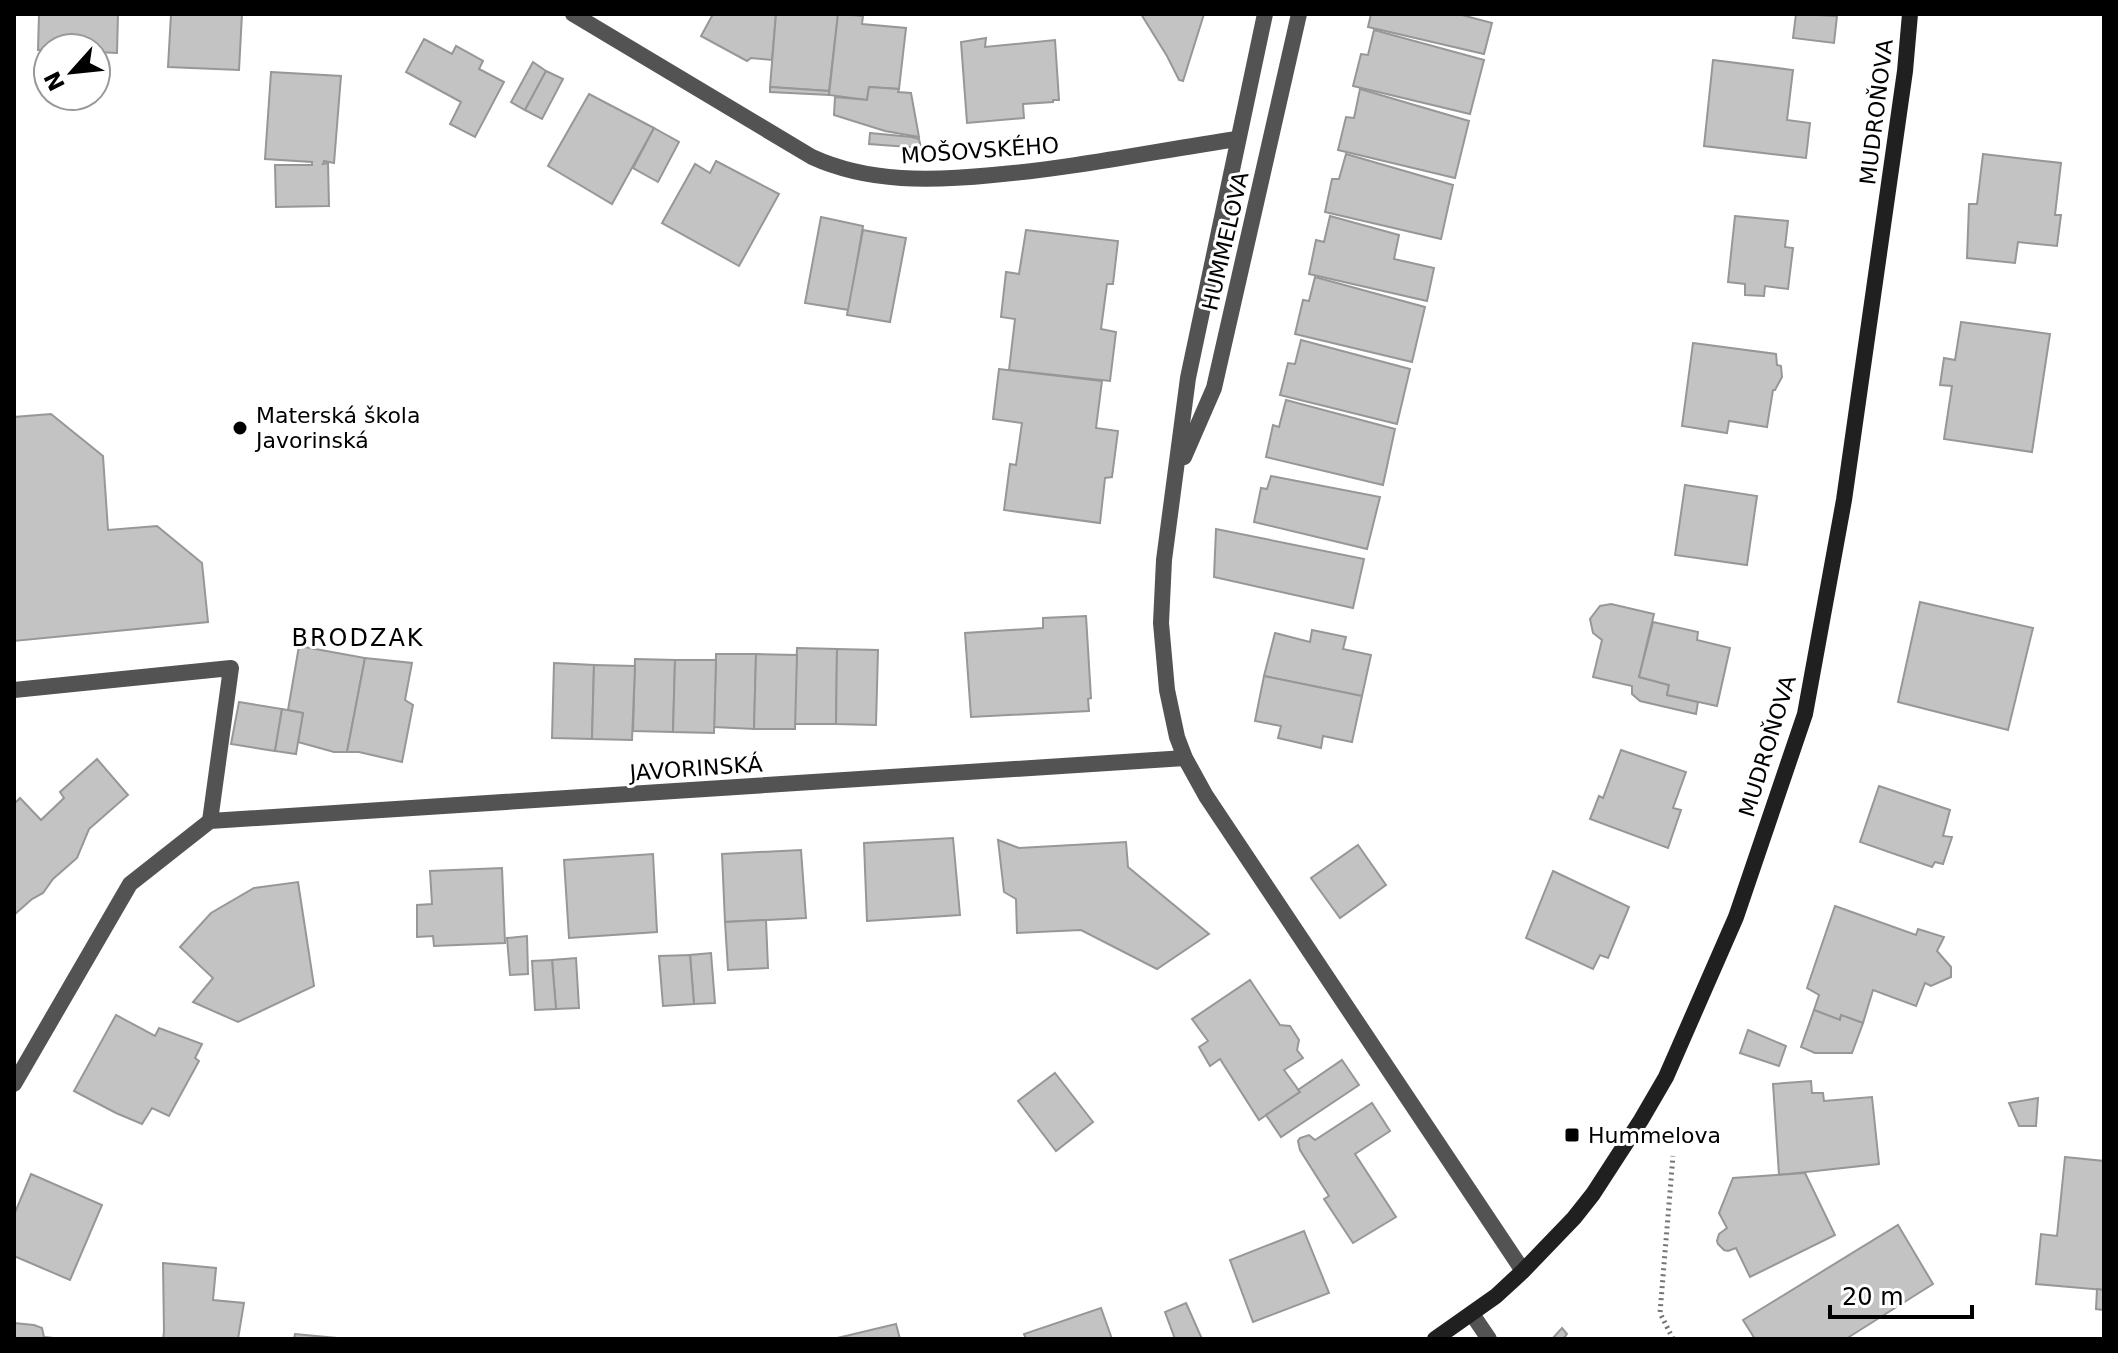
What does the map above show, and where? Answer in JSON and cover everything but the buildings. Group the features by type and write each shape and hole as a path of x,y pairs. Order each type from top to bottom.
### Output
{"street":[{"name":"MOŠOVSKÉHO","path":"573,14 812,157 854,171 911,179 977,177 1055,169 1237,139"},
{"name":"HUMMELOVA","path":"1265,14 1188,378 1164,560 1161,623 1167,690 1177,737 1206,796 1523,1271"},
{"name":"HUMMELOVA","path":"1177,473 1214,388 1299,14"},
{"name":"MUDROŇOVA","path":"1435,1339 1496,1296 1574,1218 1593,1194 1666,1077 1736,917 1805,714 1844,500 1905,71 1910,14"},
{"path":"14,690 231,668 210,821 130,884 14,1084"},
{"name":"JAVORINSKÁ","path":"210,821 1185,758"},
{"path":"1472,1314 1489,1339"}],"path":[{"path":"1673,1156 1660,1313 1673,1339"}],"place":[{"name":"Materská škola Javorinská","path":"240,428"},
{"name":"Hummelova","path":"1572,1135"}],"district":[{"name":"BRODZAK","path":"358,638"}]}
